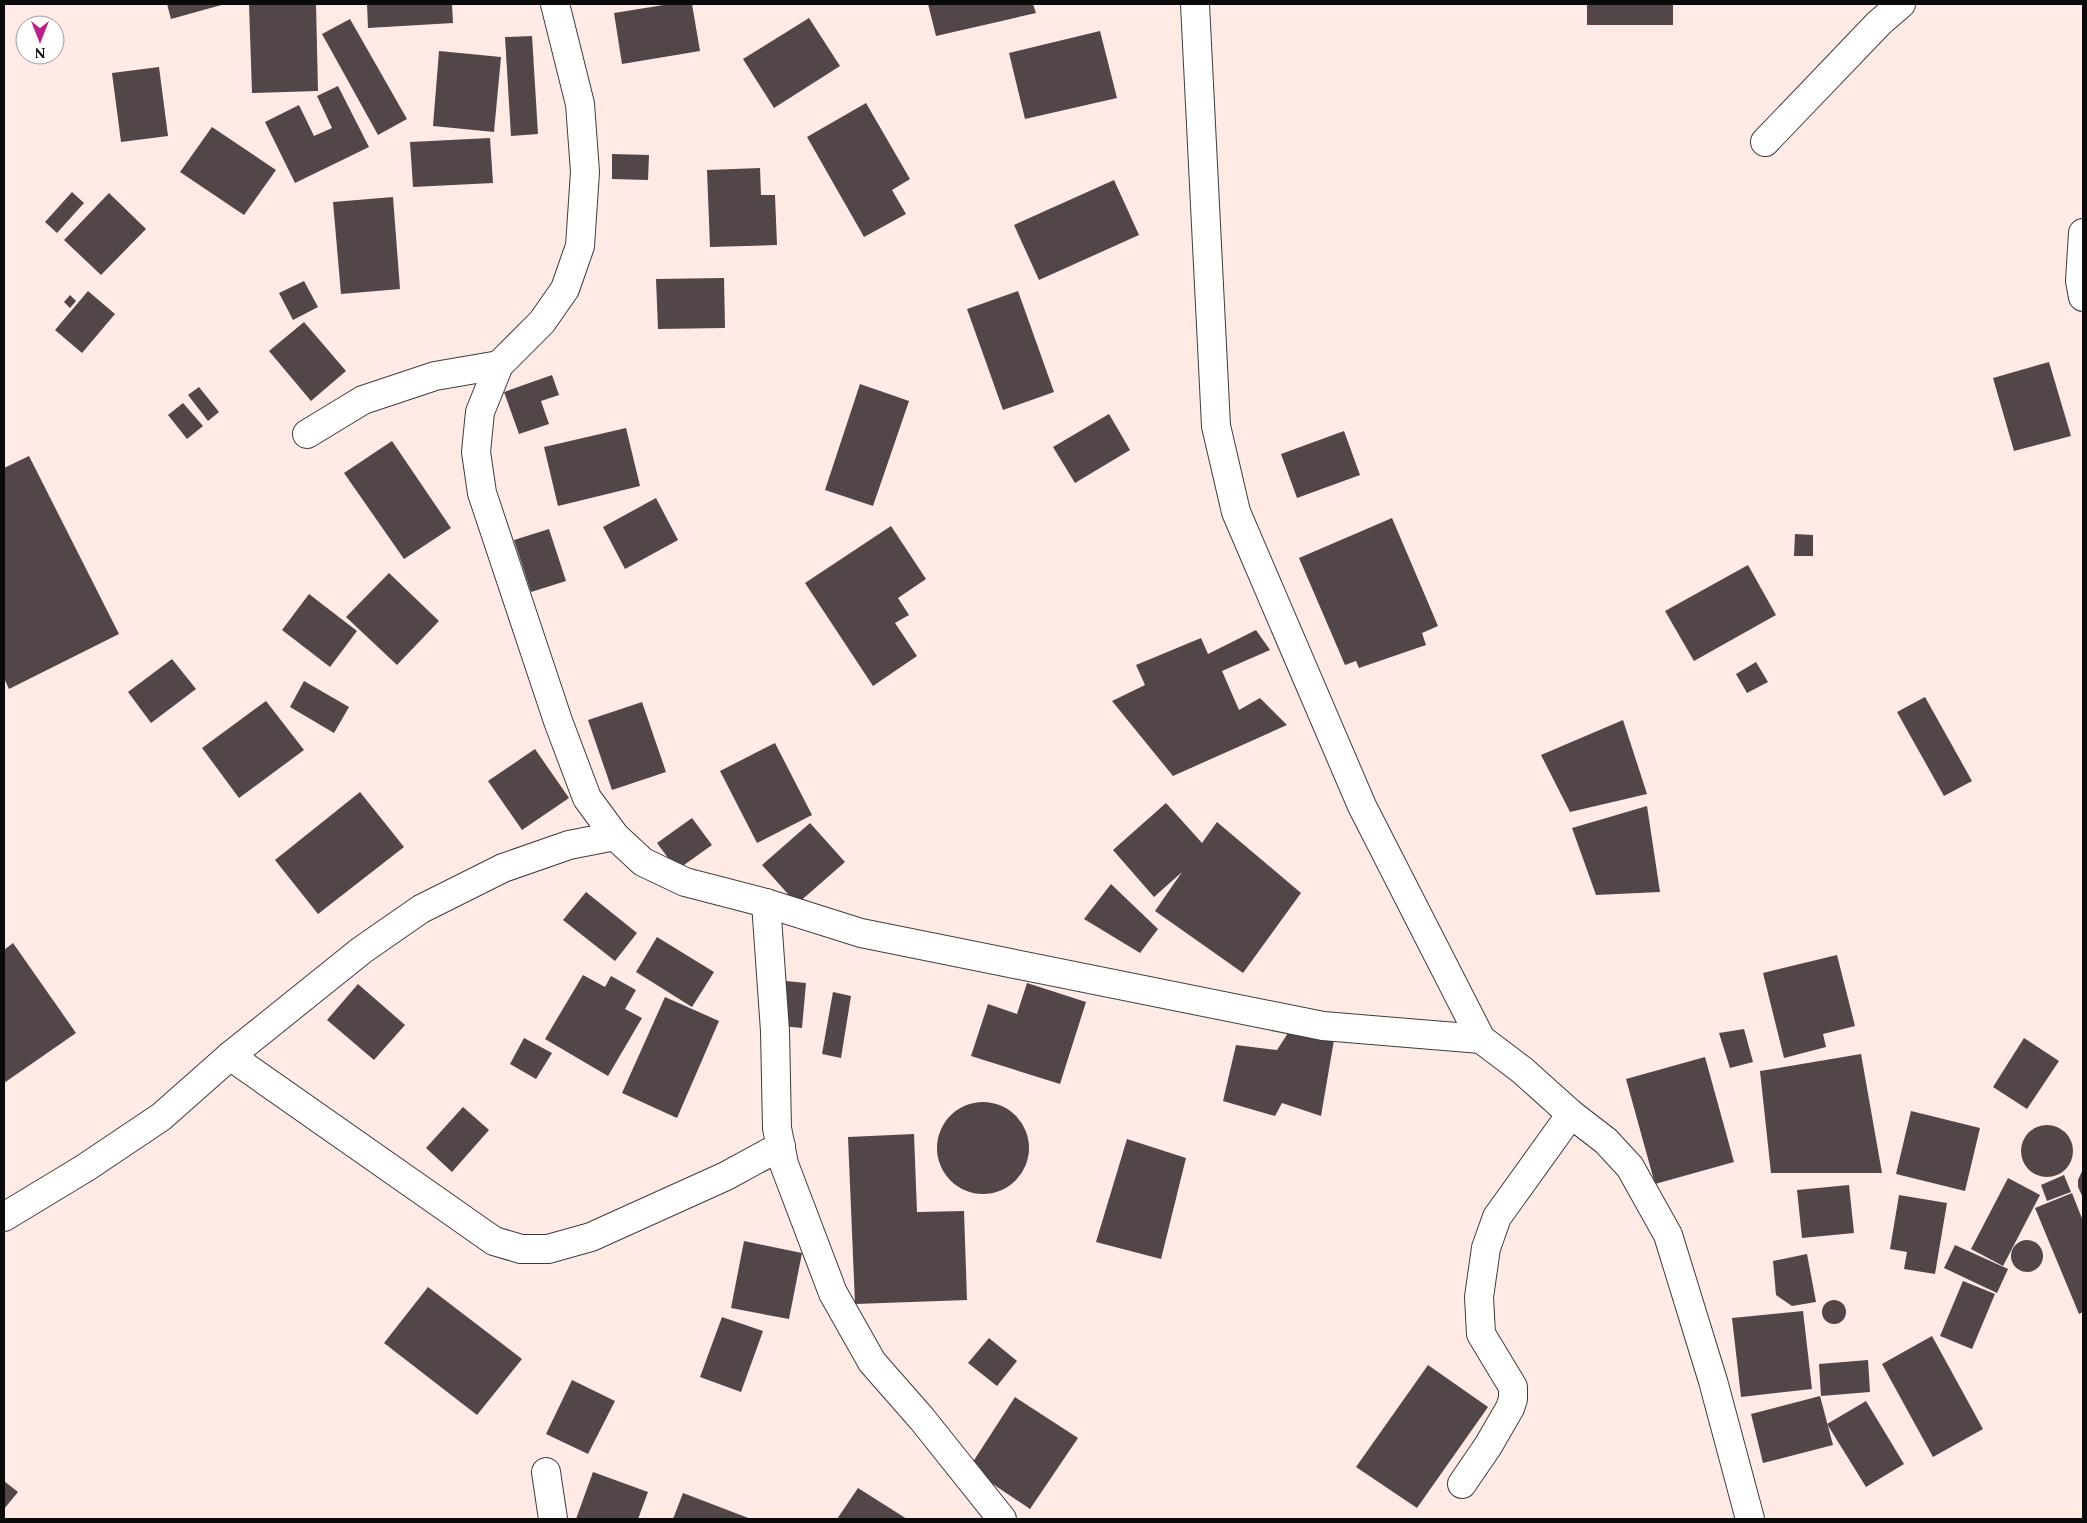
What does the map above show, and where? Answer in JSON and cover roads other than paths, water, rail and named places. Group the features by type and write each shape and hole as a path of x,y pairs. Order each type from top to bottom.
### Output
{"street":[{"path":"555,4 580,104 585,172 580,246 565,289 542,322 499,365 480,412 476,452 482,494 555,712 587,798 615,836 643,862 685,882 766,903 861,933 1313,1024 1481,1039"},
{"path":"1195,4 1216,426 1236,512 1362,806 1481,1039 1522,1070 1571,1114 1606,1141 1630,1167 1668,1235 1713,1381 1750,1519"},
{"path":"1765,142 1879,23 1901,4"},
{"path":"2083,233 2080,281 2083,297"},
{"path":"307,434 363,400 435,376 499,365"},
{"path":"4,1217 85,1168 161,1117 230,1056 362,950 421,909 503,868 569,845 615,836"},
{"path":"766,903 775,1031 777,1128 784,1164 833,1294 872,1362 922,1419 1002,1519"},
{"path":"230,1056 494,1241 521,1249 548,1249 591,1237 726,1176 781,1146"},
{"path":"1462,1484 1488,1446 1514,1399 1513,1387 1480,1334 1479,1297 1486,1248 1497,1217 1571,1114"},
{"path":"546,1472 553,1519"}]}
